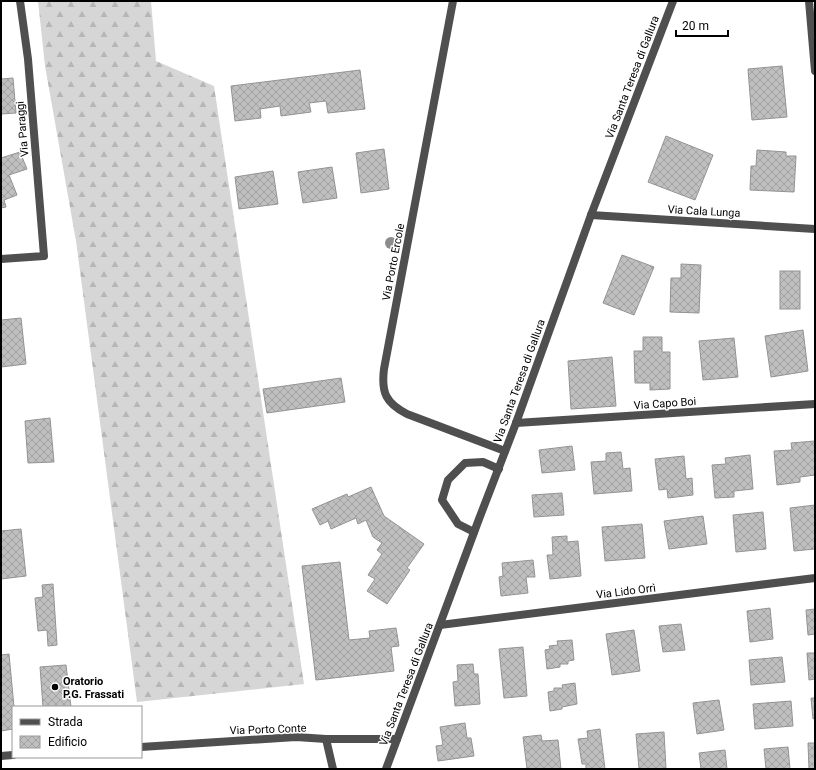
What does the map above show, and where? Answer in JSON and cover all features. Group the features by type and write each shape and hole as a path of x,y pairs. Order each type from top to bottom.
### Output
{"street":[{"name":"Via Paraggi","path":"1,259 44,256 28,59 20,1"},
{"name":"Via Porto Ercole","path":"453,1 384,369 383,388 386,398 397,409 505,451"},
{"name":"Via Santa Teresa di Gallura","path":"386,769 499,469 591,215 673,1"},
{"path":"809,1 815,71"},
{"name":"Via Cala Lunga","path":"591,215 815,229"},
{"name":"Via Capo Boi","path":"516,423 815,404"},
{"path":"474,532 458,524 442,500 448,480 465,462 483,462 499,469"},
{"name":"Via Lido Orrì","path":"440,624 815,578"},
{"name":"Via Porto Conte","path":"142,747 296,737 326,739 397,739"},
{"path":"326,739 333,769"},
{"path":"1,756 12,755"}],"green space":[{"path":"38,1 151,1 156,61 214,86 304,684 137,702 76,241 45,66"}],"building":[{"path":"782,66 787,117 752,120 748,69"},
{"path":"360,70 365,109 328,113 326,101 309,103 311,112 281,116 280,106 260,109 261,118 235,121 231,86"},
{"path":"13,78 16,113 1,114 1,79"},
{"path":"666,136 713,155 695,200 648,182"},
{"path":"384,149 389,189 361,193 356,153"},
{"path":"757,150 786,152 786,156 796,156 794,192 750,190 751,166 756,166"},
{"path":"20,152 27,169 9,175 17,195 4,200 6,207 1,208 1,158"},
{"path":"332,167 337,198 303,203 298,172"},
{"path":"273,171 278,204 239,209 235,177"},
{"path":"622,255 654,267 634,315 603,303"},
{"path":"681,264 701,265 699,313 670,312 671,278 681,278"},
{"path":"780,271 800,271 800,309 780,309"},
{"path":"21,318 26,364 1,367 1,320"},
{"path":"803,330 808,371 771,377 765,336"},
{"path":"643,337 662,337 662,352 670,352 670,389 650,390 650,383 635,383 634,351 643,351"},
{"path":"734,338 738,377 703,380 699,341"},
{"path":"612,357 616,406 571,409 568,361"},
{"path":"341,378 345,402 267,413 263,389"},
{"path":"50,418 54,462 28,463 25,421"},
{"path":"815,441 815,475 800,477 800,482 777,485 774,451 792,450 791,443"},
{"path":"572,446 575,470 542,473 539,450"},
{"path":"621,452 623,469 630,468 632,491 594,494 591,462 606,461 606,453"},
{"path":"750,455 753,489 734,491 734,497 715,498 712,465 726,464 725,458"},
{"path":"684,456 686,479 692,478 693,495 668,498 667,489 659,490 655,459"},
{"path":"371,487 384,516 424,544 407,568 410,570 387,604 367,591 375,579 368,575 382,554 377,550 382,543 373,537 366,520 358,524 356,518 331,529 328,521 320,525 312,509 347,494 348,497"},
{"path":"562,493 564,515 534,517 532,495"},
{"path":"815,505 815,549 794,551 790,508"},
{"path":"763,512 766,549 736,552 733,515"},
{"path":"703,516 707,544 669,549 664,521"},
{"path":"642,524 645,558 605,561 602,527"},
{"path":"21,529 26,576 1,579 1,531"},
{"path":"567,536 567,542 578,541 581,576 550,579 547,555 553,555 552,537"},
{"path":"533,560 535,577 526,577 528,593 501,596 499,577 503,576 502,563"},
{"path":"340,562 349,640 370,638 369,631 396,628 399,646 391,647 394,671 316,680 302,566"},
{"path":"53,584 57,645 48,646 47,630 38,631 35,598 43,597 42,585"},
{"path":"770,608 773,639 750,642 747,611"},
{"path":"815,609 815,634 808,635 806,610"},
{"path":"681,624 685,650 663,652 659,626"},
{"path":"634,630 640,671 612,675 606,634"},
{"path":"572,640 574,660 568,661 568,664 560,664 560,667 547,669 545,650 550,649 549,646 558,645 557,641"},
{"path":"523,647 527,696 504,698 499,649"},
{"path":"807,653 815,653 815,679 809,680"},
{"path":"9,654 14,706 12,706 12,729 1,731 1,655"},
{"path":"782,657 785,682 751,685 749,660"},
{"path":"473,664 474,674 478,674 480,704 455,706 453,682 458,681 457,665"},
{"name":"Oratorio P.G. Frassati","path":"66,665 71,706 43,706 40,667"},
{"path":"575,683 577,704 550,711 548,692 554,691 554,688 563,688 562,685"},
{"path":"811,698 815,698 815,718 813,719"},
{"path":"719,700 724,730 697,734 693,703"},
{"path":"791,701 793,726 755,729 753,704"},
{"path":"465,723 467,738 471,738 474,756 438,761 436,746 443,745 440,727"},
{"path":"600,729 605,769 586,769 586,764 582,764 578,739 588,738 587,731"},
{"path":"664,732 666,769 639,769 636,734"},
{"path":"541,735 542,741 558,740 561,769 527,769 523,737"},
{"path":"808,743 815,743 815,769 809,769"},
{"path":"788,747 790,769 766,769 764,749"},
{"path":"725,750 727,769 701,769 699,753"}],"place":[{"name":"Oratorio P.G. Frassati","path":"55,687"}]}
